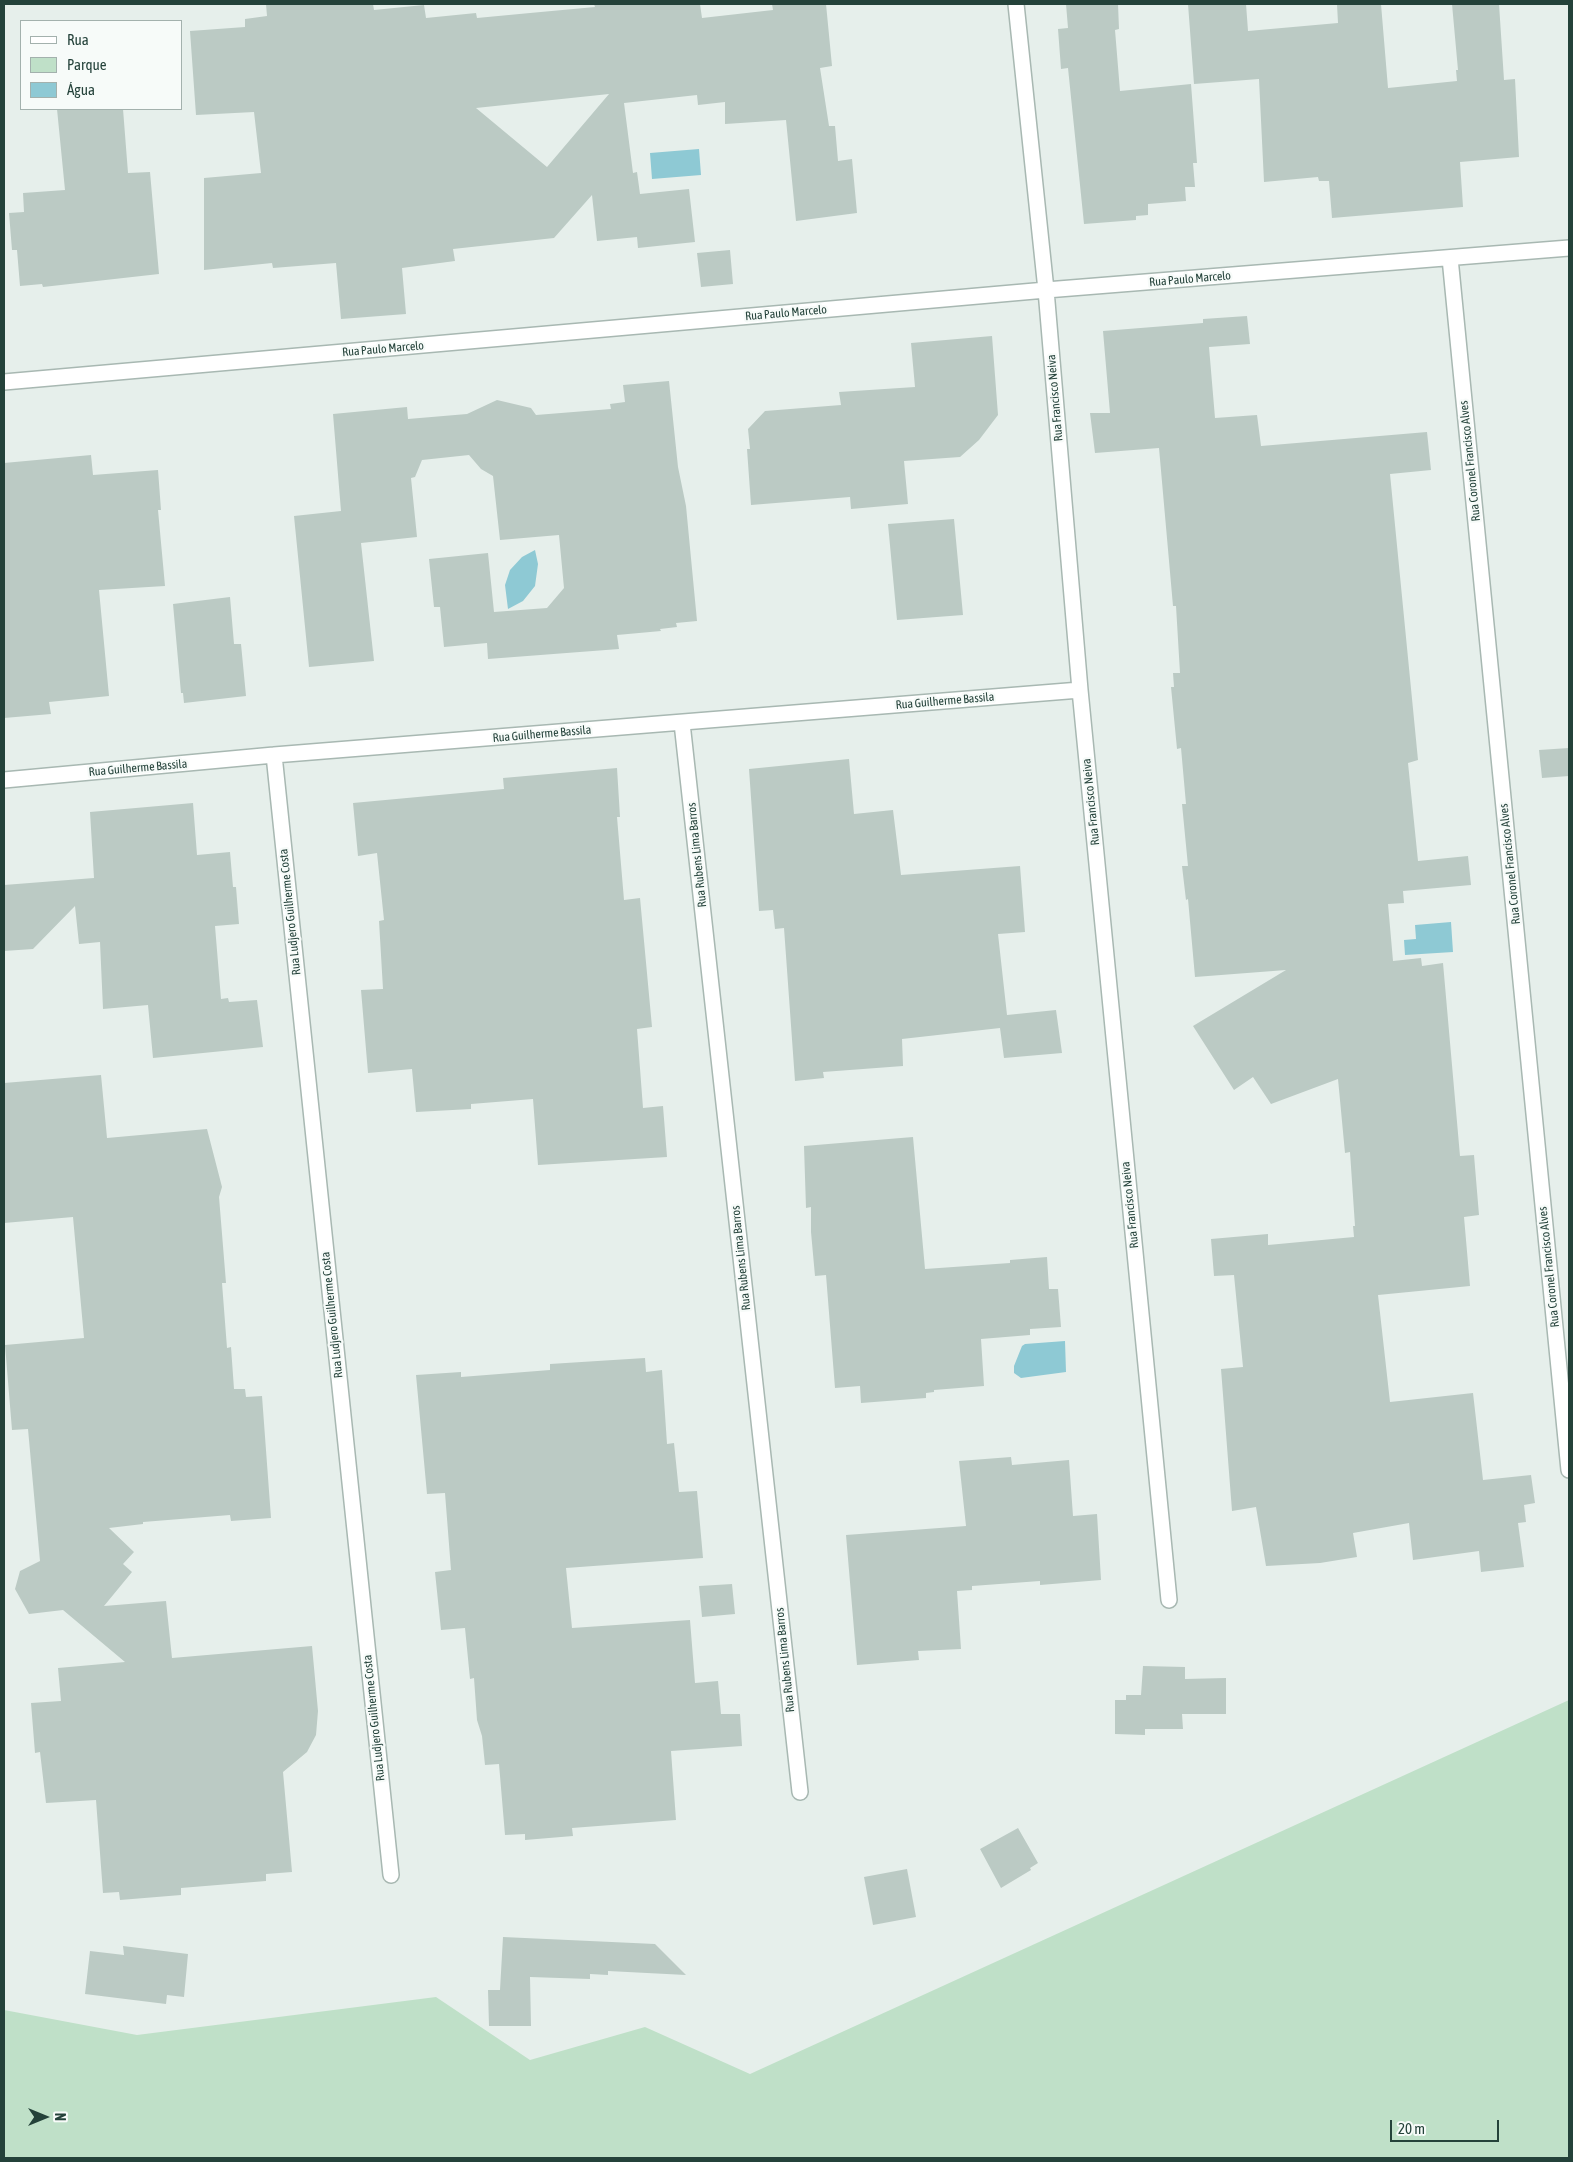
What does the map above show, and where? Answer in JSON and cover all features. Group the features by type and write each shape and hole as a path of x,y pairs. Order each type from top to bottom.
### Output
{"street":[{"name":"Rua Francisco Neiva","path":"1016,4 1046,290 1080,690 1169,1600"},
{"name":"Rua Paulo Marcelo","path":"4,382 1046,290 1569,248"},
{"name":"Rua Coronel Francisco Alves","path":"1450,258 1569,1470"},
{"name":"Rua Guilherme Bassila","path":"4,780 274,755 1080,690"},
{"name":"Rua Rubens Lima Barros","path":"682,723 800,1792"},
{"name":"Rua Ludjero Guilherme Costa","path":"274,755 391,1875"}],"green space":[{"path":"1569,1700 1569,2158 4,2158 4,2010 137,2035 436,1997 530,2060 645,2027 750,2074"}],"water":[{"path":"699,149 701,175 652,179 650,153"},
{"path":"535,550 538,564 535,586 523,601 508,609 505,585 510,570 522,557"},
{"path":"1451,922 1453,952 1405,955 1404,940 1416,939 1415,925"},
{"path":"1065,1341 1066,1372 1021,1378 1014,1373 1014,1366 1022,1346 1025,1344"}],"building":[{"path":"266,4 373,4 374,10 424,5 426,18 476,13 477,18 595,7 594,4 700,4 702,18 773,10 772,4 826,4 832,66 820,68 829,126 835,126 838,161 852,159 857,213 796,221 786,120 725,124 725,102 698,105 697,95 624,103 633,173 637,172 640,194 689,189 695,242 638,248 637,237 597,241 592,195 554,238 453,249 455,261 402,268 406,314 341,319 336,263 273,268 272,263 204,270 204,178 261,173 254,112 196,115 190,31 245,27 245,19 267,16","holes":["609,94 547,167 476,108"]},
{"path":"1066,4 1118,4 1119,29 1115,30 1120,91 1191,84 1197,163 1193,163 1195,187 1185,187 1186,201 1148,204 1148,215 1136,216 1136,220 1084,224 1068,68 1061,69 1058,29 1068,28"},
{"path":"1188,4 1246,4 1248,31 1338,23 1337,4 1381,4 1388,88 1457,81 1456,70 1458,70 1452,4 1499,4 1504,80 1515,79 1519,157 1460,162 1463,207 1332,218 1329,181 1319,181 1318,177 1264,182 1259,79 1194,84"},
{"path":"57,110 123,110 128,173 150,172 159,274 43,287 42,284 20,286 17,250 12,250 9,213 24,212 23,193 65,190"},
{"path":"730,250 733,284 701,287 697,253"},
{"path":"1247,316 1250,344 1209,347 1215,418 1257,415 1261,446 1427,432 1431,470 1390,474 1418,760 1408,763 1418,861 1468,856 1471,885 1403,891 1404,903 1388,904 1393,961 1421,958 1422,966 1443,963 1460,1156 1474,1155 1479,1215 1464,1217 1470,1286 1378,1295 1390,1402 1473,1393 1483,1480 1531,1475 1535,1503 1524,1505 1526,1522 1518,1523 1524,1567 1481,1572 1479,1551 1413,1560 1409,1523 1353,1533 1357,1557 1320,1563 1266,1566 1256,1507 1232,1511 1221,1369 1243,1367 1234,1275 1214,1276 1211,1239 1268,1234 1268,1245 1354,1237 1353,1226 1355,1226 1350,1152 1345,1153 1338,1079 1271,1104 1253,1077 1234,1090 1193,1026 1286,970 1195,977 1188,899 1186,900 1182,866 1188,866 1182,804 1186,804 1181,748 1177,749 1171,687 1174,687 1173,673 1180,673 1176,606 1173,606 1159,448 1095,453 1090,413 1110,413 1103,331 1203,323 1203,319"},
{"path":"992,336 998,415 979,440 960,457 904,461 908,504 851,509 850,497 751,505 747,449 750,449 748,429 765,411 841,405 839,392 915,387 911,343"},
{"path":"669,381 678,467 686,506 697,621 676,623 677,627 660,629 661,631 617,635 619,649 488,659 487,643 444,647 440,607 434,607 429,559 488,553 494,612 547,608 564,588 559,535 500,540 493,476 481,469 469,455 422,460 415,477 411,478 417,537 361,543 374,661 309,667 294,516 341,511 333,414 407,407 408,419 467,414 497,400 531,408 536,415 611,409 610,404 625,402 623,385"},
{"path":"91,455 93,475 158,470 161,510 158,510 165,586 99,590 109,696 49,702 51,714 4,718 4,463"},
{"path":"954,519 963,615 897,620 888,524"},
{"path":"230,597 234,644 241,644 246,696 184,703 183,693 181,693 173,604"},
{"path":"1569,748 1569,776 1542,778 1539,750"},
{"path":"849,759 854,814 893,810 901,875 1020,866 1025,932 998,934 1007,1015 1056,1010 1062,1053 1004,1058 1000,1028 902,1039 903,1066 823,1072 824,1078 795,1081 784,928 775,929 773,910 759,911 749,769"},
{"path":"617,768 620,817 617,817 624,900 640,898 652,1027 637,1029 643,1108 663,1106 667,1157 538,1165 533,1099 471,1104 471,1109 416,1112 412,1069 368,1073 361,990 383,989 379,921 384,920 377,853 358,856 353,803 504,789 503,778"},
{"path":"193,803 197,855 230,852 233,887 236,887 239,924 215,926 221,999 228,998 229,1002 257,1000 263,1047 153,1058 148,1005 103,1009 100,942 79,944 75,906 33,949 4,951 4,885 94,878 90,812"},
{"path":"101,1075 107,1138 207,1129 222,1187 219,1197 226,1283 222,1283 227,1348 231,1347 234,1389 245,1389 246,1397 262,1396 271,1518 231,1521 230,1515 143,1522 143,1524 109,1528 134,1552 123,1564 132,1572 104,1606 166,1601 172,1658 312,1646 318,1711 316,1735 307,1752 283,1772 292,1872 266,1874 266,1881 181,1888 181,1895 120,1900 119,1892 103,1893 96,1800 46,1803 40,1752 35,1753 31,1703 61,1701 58,1668 125,1662 63,1610 29,1614 15,1589 20,1571 40,1561 28,1429 12,1430 5,1345 84,1338 73,1217 4,1223 4,1083"},
{"path":"913,1137 925,1269 1010,1263 1010,1260 1047,1257 1049,1289 1058,1289 1061,1327 1030,1329 1030,1335 981,1339 984,1386 934,1390 934,1392 926,1393 926,1398 861,1403 860,1386 835,1388 826,1275 815,1276 811,1207 806,1208 804,1146"},
{"path":"645,1358 646,1372 662,1370 667,1444 674,1443 679,1492 697,1491 703,1558 566,1568 572,1628 690,1620 695,1683 718,1681 721,1714 740,1714 742,1746 671,1751 676,1820 572,1828 573,1836 525,1840 525,1834 505,1835 499,1764 485,1765 482,1736 477,1720 474,1678 470,1679 465,1628 441,1630 435,1572 451,1570 445,1493 427,1494 416,1375 461,1372 461,1377 550,1370 550,1364"},
{"path":"1011,1457 1012,1465 1069,1460 1073,1516 1097,1514 1101,1580 1040,1585 1040,1581 972,1586 972,1590 957,1591 961,1649 918,1651 919,1660 857,1665 846,1535 966,1526 959,1461"},
{"path":"732,1584 735,1614 702,1617 699,1586"},
{"path":"1143,1666 1185,1667 1185,1679 1226,1678 1226,1714 1182,1714 1183,1729 1145,1729 1145,1735 1115,1734 1115,1700 1126,1700 1126,1695 1141,1695"},
{"path":"1018,1828 1038,1863 1030,1868 1031,1870 1001,1888 980,1849"},
{"path":"907,1869 916,1917 873,1925 864,1877"},
{"path":"503,1937 655,1944 686,1975 608,1971 608,1975 590,1974 590,1979 530,1977 531,2026 489,2026 488,1990 500,1990"},
{"path":"123,1946 188,1954 184,1997 167,1995 166,2004 85,1994 90,1951 124,1955"}]}
